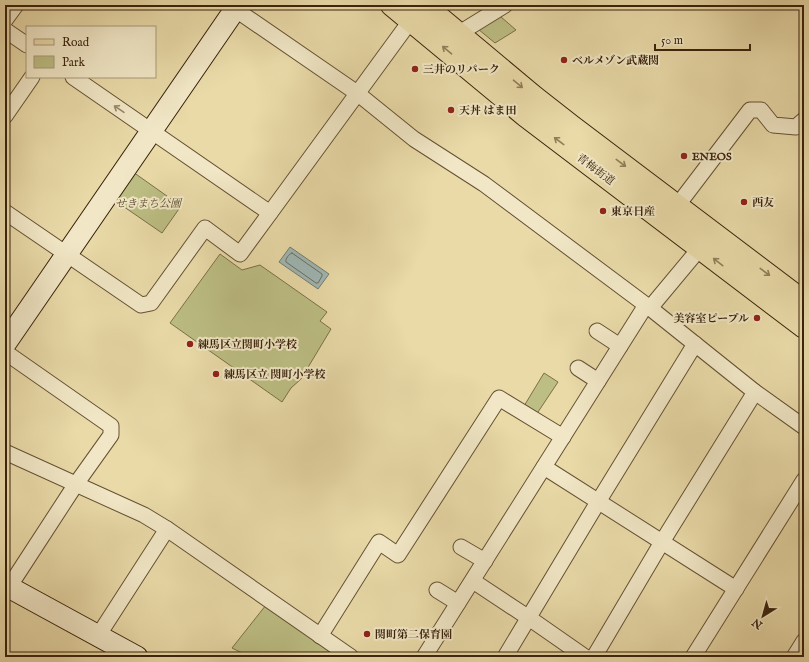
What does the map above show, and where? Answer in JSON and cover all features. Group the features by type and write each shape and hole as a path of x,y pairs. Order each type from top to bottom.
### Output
{"main road":[{"name":"青梅街道","path":"392,5 417,12 458,34 546,106 804,302"},
{"name":"青梅街道","path":"417,12 526,116 804,327"}],"street":[{"path":"5,20 16,5"},
{"path":"458,34 505,5"},
{"path":"137,657 7,586 111,435 111,426 6,343 151,131 234,6 357,93 414,139 484,184 648,306 755,392 804,427"},
{"path":"5,212 141,305 151,303 205,228 240,254 417,12"},
{"path":"5,30 26,44"},
{"path":"5,116 31,78"},
{"path":"74,78 270,213"},
{"path":"677,206 750,110 761,110 773,125 801,127"},
{"path":"424,657 620,346 648,306 700,248"},
{"path":"597,331 620,346"},
{"path":"505,657 598,502 696,344"},
{"path":"578,368 598,381"},
{"path":"594,657 662,542 755,392"},
{"path":"320,636 379,542 398,555 499,398 563,437"},
{"path":"5,452 144,515 167,529 320,636 344,655"},
{"path":"544,467 736,589"},
{"path":"693,657 804,480"},
{"path":"98,636 167,529"},
{"path":"461,547 485,561"},
{"path":"472,581 585,657"},
{"path":"437,590 458,603"},
{"path":"794,657 804,641"}],"green space":[{"path":"500,16 516,30 495,43 478,29"},
{"name":"せきまち公園","path":"133,172 181,206 162,233 114,200"},
{"path":"220,254 242,270 260,265 327,312 320,321 331,329 301,379 291,388 282,402 170,323"},
{"path":"544,373 558,382 536,415 524,406"},
{"path":"266,605 336,653 333,657 250,657 232,648"}],"water":[{"path":"290,247 329,274 318,289 279,262"}],"place":[{"name":"ベルメゾン武蔵関","path":"564,60"},
{"name":"三井のリパーク","path":"415,69"},
{"name":"天丼 はま田","path":"451,110"},
{"name":"ENEOS","path":"684,156"},
{"name":"西友","path":"744,202"},
{"name":"東京日産","path":"603,211"},
{"name":"美容室ピープル","path":"757,318"},
{"name":"練馬区立関町小学校","path":"190,344"},
{"name":"練馬区立 関町小学校","path":"216,374"},
{"name":"関町第二保育園","path":"367,634"}]}
